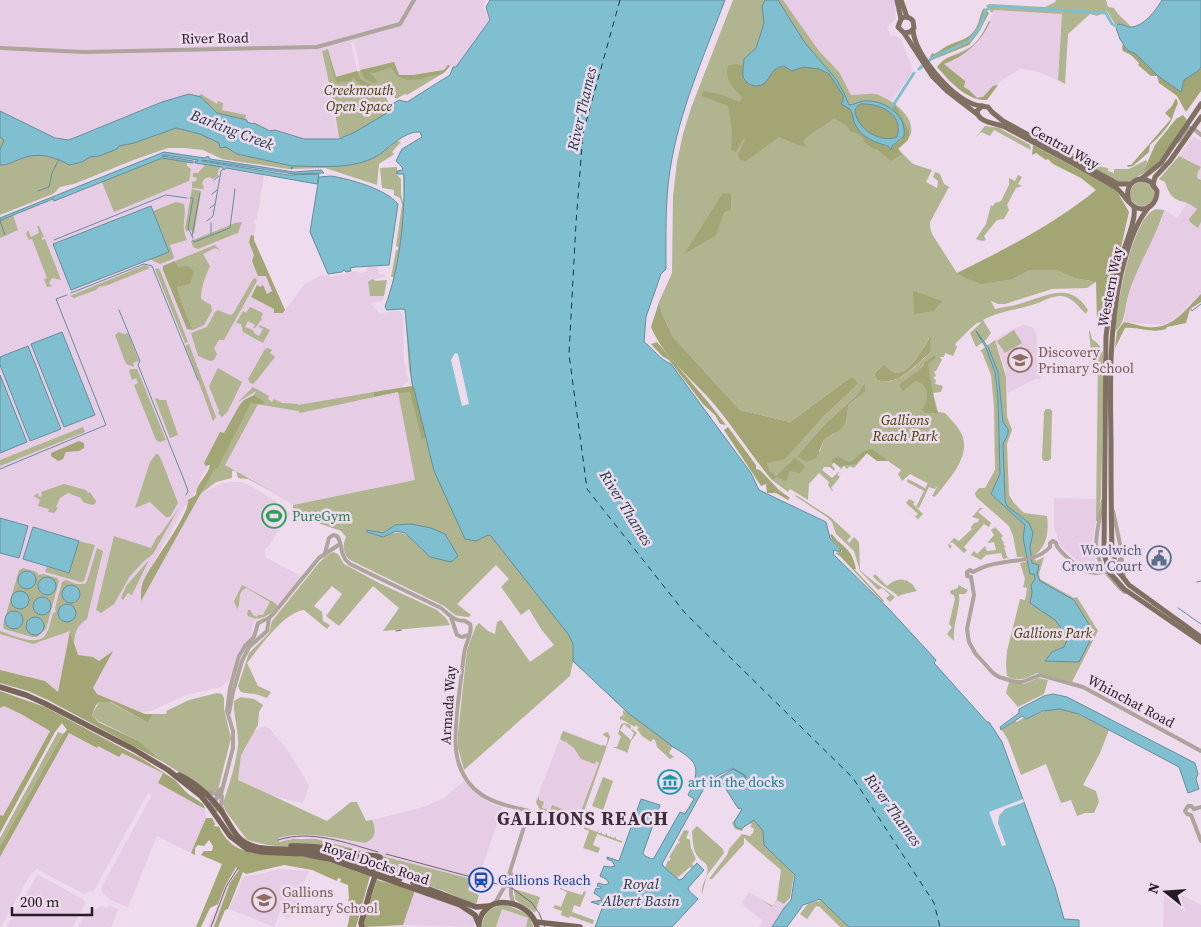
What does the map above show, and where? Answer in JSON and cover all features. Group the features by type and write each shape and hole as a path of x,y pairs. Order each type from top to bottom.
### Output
{"highway":[{"name":"Royal Docks Road","path":"0,687 21,693 46,704 168,770 183,776 198,787 229,822 238,837 248,844 262,848 326,854 430,888 476,907 506,902 514,905"},
{"name":"Royal Docks Road","path":"168,770 212,804 235,841 243,847 253,851 304,854 329,859 438,896 470,910 475,915 478,926"},
{"path":"216,810 235,841"},
{"path":"277,848 304,845 369,856 377,855 380,857 366,901 361,923 362,927"},
{"path":"478,926 482,914 492,904"},
{"path":"514,905 528,911 537,924 580,927"},
{"path":"555,927 565,926"}],"main road":[{"path":"898,0 900,19 898,27 904,33 912,30 914,24 907,17 901,0"},
{"path":"900,19 907,17"},
{"name":"Central Way","path":"912,30 925,64 956,93 970,103 988,107 1003,121 1111,180 1121,185 1130,184"},
{"name":"Central Way","path":"904,33 925,64 947,91 977,114 981,120 1005,127 1116,188 1129,201"},
{"path":"1141,179 1153,185 1157,191 1157,196 1148,208 1140,209 1134,207 1129,201 1127,190 1130,184 1141,179 1158,166 1201,104"},
{"path":"977,114 978,109 982,106"},
{"path":"986,121 991,118 992,112"},
{"path":"1153,185 1155,177 1170,161 1201,117"},
{"name":"Western Way","path":"1134,207 1135,217 1119,264 1106,336 1104,549 1102,563 1120,586 1201,642"},
{"name":"Western Way","path":"1148,208 1142,216 1131,240 1124,261 1113,315 1110,366 1112,496 1115,529 1112,537 1112,550 1117,570 1126,581 1139,593 1201,637"}],"street":[{"name":"River Road","path":"0,48 90,52 317,47 400,24 414,0"},
{"path":"1171,148 1188,129 1200,135"},
{"name":"Western Way","path":"1102,563 1096,540 1104,484"},
{"path":"1096,540 1098,534 1104,530 1115,529"},
{"name":"Western Way","path":"1115,529 1123,576 1126,581"},
{"path":"1104,530 1109,532 1112,537"},
{"path":"229,822 221,806 234,744 233,731 227,711 228,698 240,656 245,646 254,637 257,631 257,624 269,618 325,552 328,538 334,535 339,538 341,552 350,564 441,608 459,621 465,621 470,624 471,629 468,635 462,637"},
{"name":"Whinchat Road","path":"1091,572 1083,569 1056,547 1056,542 1052,541 1050,547 1036,557 993,564 973,572 970,570 966,572 967,576 971,577 974,600 967,629 969,642 975,653 992,671 1008,680 1019,683 1038,675 1085,688 1201,751"},
{"path":"325,552 340,543"},
{"path":"328,544 341,552"},
{"path":"1091,572 1106,570 1116,565 1121,556"},
{"path":"1091,572 1102,563 1112,566 1116,565"},
{"name":"Armada Way","path":"451,617 456,634 462,637 464,649"},
{"path":"229,713 232,692 244,657 249,648 266,632 269,618"},
{"path":"262,621 268,626"},
{"path":"455,626 459,621"},
{"path":"257,631 260,633 266,632"},
{"name":"Armada Way","path":"468,635 464,649 454,746 460,768 471,785 484,796 497,802 529,811 511,871"},
{"path":"212,804 224,786"},
{"path":"212,804 220,796 224,786"},
{"path":"198,787 211,794 219,792"},
{"path":"212,804 216,810"},
{"path":"1201,807 1194,809 1191,806 1186,808 1186,813 1191,815 1201,841"},
{"path":"1191,815 1194,809"},
{"path":"492,904 503,892 511,871"},
{"path":"511,871 511,895 514,905"}],"shaded area":[{"path":"0,0 486,0 483,7 490,20 456,67 448,66 444,70 414,75 399,75 393,62 360,70 354,42 351,43 357,71 336,77 328,49 322,51 339,139 304,139 275,130 270,131 262,126 246,122 247,120 217,113 189,94 162,102 69,140 55,138 0,111"},
{"path":"783,0 895,0 896,19 887,27 891,36 901,39 911,65 912,73 891,101 876,94 851,95 839,72 819,51"},
{"path":"994,10 1062,14 1058,80 1036,71 1020,69 999,82 984,100 971,97 949,81 937,67 944,59 972,46 983,34"},
{"path":"1193,137 1201,141 1201,167 1179,156"},
{"path":"164,152 204,158 208,155 212,159 265,167 257,220 254,219 256,226 254,240 285,310 305,284 323,274 330,277 357,271 360,273 366,272 368,267 377,266 379,274 385,275 385,277 375,279 375,281 387,280 383,301 371,303 379,313 399,311 403,315 404,363 407,367 406,374 409,378 403,385 404,391 398,392 416,480 293,505 225,465 257,404 209,462 195,493 188,505 185,506 143,582 141,600 198,496 220,484 229,482 241,482 249,485 274,500 290,513 267,549 265,548 265,557 301,576 277,606 265,617 256,620 252,627 253,634 240,649 230,679 221,687 186,695 151,711 140,712 97,694 93,688 101,672 78,713 26,676 0,670 0,217"},
{"path":"1201,167 1201,180 1197,179"},
{"path":"1187,203 1197,209 1189,219 1198,228 1201,222 1201,293 1175,319 1163,325 1124,322 1127,300 1135,276 1161,221 1164,210 1177,218"},
{"name":"Discovery Primary School","path":"1023,325 1032,327 1037,334 1038,372 1041,379 1035,379 1008,393 1005,368 995,340"},
{"path":"1054,498 1096,499 1096,521 1092,543 1096,565 1093,569 1085,568 1060,545 1054,526"},
{"path":"4,706 50,730 3,816 0,815 0,708"},
{"path":"264,726 270,729 289,752 309,786 303,803 273,796 238,780 241,755 254,731"},
{"path":"563,730 607,747 583,814 574,823 541,812 536,801"},
{"path":"69,733 96,748 98,746 122,753 163,773 158,783 205,809 206,818 191,853 157,836 128,907 110,900 102,892 101,888 152,795 148,793 94,890 84,894 37,869 30,875 0,927 0,857"},
{"path":"464,781 472,790 491,804 503,807 482,868 475,868 472,879 323,840 300,838 279,842 278,838 312,835 365,843 375,834 376,830 372,820 423,807 444,798"},
{"path":"236,867 241,871 218,927 208,927 228,878"},
{"name":"Gallions Primary School","path":"279,869 309,871 289,918 279,914 274,927 229,909 244,876"},
{"path":"37,875 84,900 85,905 72,927 7,927"},
{"path":"415,890 443,899 471,913 475,920 474,927 403,925"},
{"path":"749,892 772,907 777,900 786,905 772,927 759,927 763,921 744,906 742,902"},
{"path":"1164,894 1182,895 1201,905 1201,927 1163,927"},
{"path":"102,906 106,908 110,906 118,909 111,927 78,927 85,914"},
{"path":"502,909 529,919 526,927 496,927"}],"green space":[{"name":"Gallions Reach Park","path":"733,0 783,0 819,51 839,72 851,95 877,94 900,108 905,114 911,128 910,135 906,142 898,148 899,150 913,164 932,170 926,182 937,188 938,181 933,177 935,172 940,174 944,184 949,187 930,222 930,227 932,234 957,273 1013,279 1030,270 1056,270 1074,278 1096,282 1087,288 1052,289 1005,304 991,301 995,309 1019,304 1049,294 1066,293 1081,301 1088,310 1086,314 1072,300 1059,296 995,315 983,320 991,333 986,340 976,347 970,333 982,322 977,323 955,344 957,347 953,356 945,353 944,357 940,357 942,360 936,371 934,371 936,376 933,378 936,380 935,384 943,386 941,392 933,393 938,412 945,413 962,435 963,452 961,461 946,484 935,497 932,496 937,487 934,486 936,487 935,489 929,487 919,508 916,507 924,491 907,482 908,479 925,489 928,482 910,474 902,481 898,474 901,470 888,461 877,461 867,453 854,468 850,466 847,469 844,466 841,469 834,462 832,465 835,469 834,471 830,467 824,467 822,470 832,478 838,472 842,474 837,474 840,477 831,488 832,491 828,485 829,482 819,473 809,484 808,500 790,489 788,492 772,480 776,476 768,470 767,463 821,419 858,384 855,378 851,377 790,422 740,410 673,337 662,314 659,302 672,273 673,196 683,134 691,108","holes":["929,338 931,352 900,378 885,381 877,380 874,374 884,364 892,371 898,373 904,371 919,355","865,384 866,392 849,404 846,421 834,434 824,440 820,451 797,456 823,426 857,395"]},
{"path":"1056,0 1106,0 1108,7 1114,8 1131,27 1115,24 1107,11 1097,16 1090,14 1068,34 1065,84 1058,80 1062,14 994,10 992,13 986,6 989,4 1045,7"},
{"path":"984,8 989,13 979,32 969,45 932,60 930,57 932,53 934,54 964,39 974,31"},
{"path":"989,21 982,36 971,48 959,57 944,64 965,81 964,87 977,98 983,97 993,86 998,85 987,100 979,99 965,94 937,67 946,59 973,45"},
{"path":"1123,44 1127,50 1136,54 1158,76 1181,92 1184,80 1201,67 1201,91 1186,112 1177,96 1159,83 1157,76 1151,76 1138,65 1139,63 1131,55 1123,51"},
{"path":"327,49 336,77 357,71 360,79 372,85 372,88 364,87 353,77 351,81 336,82"},
{"name":"Creekmouth Open Space","path":"328,49 336,77 394,62 399,75 414,75 444,70 448,65 450,66 445,72 407,95 405,94 396,99 392,92 385,96 390,105 385,116 375,129 339,138 322,51"},
{"path":"394,62 399,75 414,75 444,70 448,65 450,66 442,74 422,79 407,80 397,76 391,67 375,73 369,72 378,82 375,83 366,80 360,70"},
{"path":"736,64 744,66 743,77 750,85 766,81 776,69 783,67 819,69 829,74 843,95 845,105 852,111 855,123 878,144 890,148 902,140 902,122 892,108 895,104 909,131 908,140 898,149 902,154 891,161 877,149 864,142 863,138 851,132 846,125 834,118 805,139 803,142 806,145 804,147 779,137 746,161 740,160 738,155 745,140 743,139 736,152 731,150 732,131 728,106 702,96 703,91 719,94 740,102 742,97 732,86 727,76 728,66"},
{"path":"189,94 199,96 201,94 217,104 218,101 223,103 222,110 246,115 245,120 247,122 254,123 270,131 275,130 281,137 162,102"},
{"path":"1176,98 1178,103 1168,126 1150,145 1149,152 1133,166 1128,167 1127,165 1131,165 1171,119 1165,113 1172,106"},
{"path":"860,104 875,105 888,111 897,122 897,137 883,138 870,133 864,128 856,116 855,109"},
{"path":"430,115 596,642 583,671 573,662 570,676 464,770 458,748 458,733 467,650 476,626 479,623 495,634 497,622 501,620 530,662 554,645 541,629 529,609 521,615 501,587 509,579 496,565 457,604 471,615 469,617 457,616 444,606 350,560 344,550 346,537 341,531 321,524 293,509 293,505 415,480 398,392 413,389 409,369 405,310 387,310 385,307 394,277 391,277 396,250 398,250 396,246 402,205 400,198 394,195 394,190 382,188 380,168 397,167 397,175 401,179 401,194 404,205 403,172 402,167 396,161 402,149 422,137 420,132 416,132","holes":["431,528 417,543 408,536 398,532 383,537 368,530 383,533"]},
{"path":"1183,115 1187,120 1169,149 1157,163 1145,171 1155,145 1176,119"},
{"path":"173,123 221,142 220,147 226,147 292,166 291,169 222,159 203,150 168,148 74,184 60,187 53,194 0,215 0,132 12,150"},
{"path":"985,126 999,128 1030,145 1031,150 994,130 990,136 981,132 975,138"},
{"path":"397,141 401,142 392,152 394,154 379,164 377,185 325,168 292,169 294,164 389,148"},
{"path":"1033,145 1113,188 1117,191 1129,212 1105,318 1097,321 1096,282 1074,278 1056,270 1030,270 1013,279 981,284 957,273 1029,235 1063,214 1096,190 1081,178 1053,164 1048,159 1046,160 1036,153 1032,155"},
{"path":"1057,146 1082,158 1091,160 1096,166 1108,168 1108,171 1114,173 1114,169 1129,169 1146,160 1144,170 1151,169 1128,182 1119,182 1058,150"},
{"path":"1179,156 1201,167 1197,178 1201,180 1201,222 1198,228 1189,219 1197,209 1174,198 1165,182 1159,179"},
{"path":"162,158 187,162 187,166 191,169 189,181 114,212 102,182"},
{"path":"205,165 221,167 218,171 218,176 213,179 209,177 204,179 202,183 203,189 192,188 192,182 196,181 197,178 193,177 193,173 198,173"},
{"path":"1018,175 1022,177 1018,184 1022,186 1016,188 1007,205 1009,210 1004,219 997,220 984,236 986,240 976,239 986,224 991,205 993,206 1001,201 1009,185 1009,178 1015,181"},
{"path":"1142,182 1150,186 1154,194 1150,202 1142,206 1134,202 1130,194 1134,186"},
{"path":"192,189 201,191 194,234 191,230 186,231 185,228"},
{"path":"723,193 731,194 731,210 724,212 716,235 684,254"},
{"path":"176,202 184,204 184,230 187,240 170,245 173,259 160,264 151,259 169,252 153,211"},
{"path":"1156,209 1164,210 1156,233 1131,288 1121,325 1115,331 1122,284 1133,245 1139,228 1147,216"},
{"path":"13,215 18,230 0,238 0,220"},
{"path":"242,222 238,233 198,249 193,247 191,241 235,223"},
{"path":"37,226 39,226 44,237 42,240 45,239 61,280 52,278 49,283 52,286 47,287 44,279 47,278 32,239 29,240 26,234 28,230 31,237 39,233"},
{"path":"251,235 254,236 254,240 285,310 283,313 274,313 274,309 251,297 257,285 260,287 263,285 267,294 272,291 266,276 258,276 252,261 254,255 249,242"},
{"path":"215,245 220,250 215,248 203,254 210,266 204,282 201,299 211,305 212,311 204,325 193,330 177,287 185,284 175,261"},
{"path":"175,261 178,267 188,266 194,272 190,284 177,287 193,330 187,329 163,270 163,266"},
{"path":"145,265 150,268 74,298 70,296"},
{"path":"155,269 160,270 188,342 185,343"},
{"path":"256,278 257,281 224,340 219,340 214,348 217,354 214,360 210,361 198,356 191,333 207,327 218,310 230,315 233,314 253,279"},
{"path":"372,279 376,281 387,280 384,296 370,296 368,282"},
{"path":"913,291 942,301 934,311 914,314"},
{"path":"1201,294 1201,302 1190,309 1186,323 1161,330 1125,328 1115,348 1117,331 1124,322 1147,327 1164,325 1177,318"},
{"path":"659,302 662,314 673,337 740,410 790,422 851,377 855,378 858,384 821,419 785,459 767,463 769,470 776,476 795,458 805,466 800,473 790,471 786,481 776,477 772,480 715,405 668,355 651,327"},
{"path":"250,307 263,313 262,319 255,328 253,328 255,325 248,321 245,327 253,330 259,336 263,329 259,327 260,325 270,330 263,343 243,332 241,324 236,323 243,311 246,313"},
{"path":"1014,330 1022,343 1005,353 997,341"},
{"path":"1089,331 1092,339 1101,348 1104,369 1101,496 1098,521 1096,521 1098,359 1091,354"},
{"path":"119,332 128,333 139,361 133,363 134,367 126,364 115,335"},
{"path":"930,337 931,352 907,373 893,380 877,380 874,374 884,364 892,371 899,373 910,366"},
{"name":"Gallions Park","path":"995,340 1006,377 1007,417 1012,430 1007,444 1009,495 1024,513 1047,516 1048,528 1046,539 1038,553 1033,556 1036,561 1044,557 1039,574 1040,579 1074,598 1077,597 1098,631 1072,682 1037,673 1019,679 1007,676 1007,651 1020,599 1025,600 1027,588 1023,587 1025,579 1020,563 1026,562 1024,557 1017,557 1009,526 976,497 975,493 979,488 985,488 995,470 994,406 991,375 980,351"},
{"path":"657,342 726,425 720,424 715,415 703,404 669,360 662,356 651,344"},
{"path":"189,344 216,417 213,421 185,346"},
{"path":"265,349 272,350 270,353 275,357 256,381 253,384 250,383 248,379"},
{"path":"935,355 935,358 928,364 938,413 925,413 922,409 925,405 927,392 923,385 915,381 903,391 899,385"},
{"path":"218,368 242,382 228,411 222,417 218,413 219,411 209,386"},
{"path":"130,369 137,369 166,440 160,442 156,440 134,385 138,383 136,378 132,380"},
{"path":"865,383 866,392 849,404 846,421 841,429 824,440 816,458 807,462 797,456 823,426 857,395"},
{"path":"412,386 426,436 422,440 410,392 398,392 374,397 374,392"},
{"path":"253,387 269,396 268,399 272,402 274,399 282,403 298,405 374,392 374,397 300,413 298,411 262,405 265,402 254,395 256,391 238,402"},
{"path":"254,395 265,402 262,405 251,403 217,469 215,468 141,601 143,582 183,517 188,500 196,495 198,487 210,465 206,466 204,463 220,432 224,433 244,400"},
{"path":"158,398 159,400 166,400 178,435 170,438 155,399"},
{"path":"251,402 258,404 225,465 236,471 232,471 232,478 216,482 198,496 220,462"},
{"path":"1046,409 1052,411 1051,459 1044,461 1042,459 1044,412"},
{"path":"83,427 85,432 0,466 0,460"},
{"path":"728,427 756,465 756,469 760,470 779,490 790,498 788,500 776,493 767,493 766,484 761,486 724,430"},
{"path":"79,441 84,443 84,448 79,451 66,452 63,459 58,461 51,456 51,453"},
{"path":"872,449 888,461 877,461 867,453 856,464 839,466 831,461 839,457 851,462 864,451"},
{"path":"156,454 161,459 178,503 170,517 166,517 150,502 135,508 150,462"},
{"path":"236,471 271,491 248,479 238,478"},
{"path":"64,484 86,490 88,493 90,492 96,501 95,504 83,502 81,498 68,493 60,498 56,507 58,508 54,513 48,512 49,509 38,506 40,500 34,496 38,493 39,497 42,496 41,492"},
{"path":"796,495 830,517 851,536 847,541 849,543 854,537 859,542 860,570 895,597 890,602 886,598 890,595 882,588 878,590 860,571 854,551 836,534 832,522"},
{"path":"909,499 915,502 913,504 923,514 918,519 915,517 918,514 906,503"},
{"path":"179,508 153,554 130,576 114,604 101,613 96,610 114,536 151,548 158,535"},
{"path":"980,508 983,508 978,512 991,523 989,527 984,524 964,547 967,550 964,553 952,542 949,544 952,546 950,549 948,545 954,538 959,541 972,529 971,527 974,523 978,522 979,519 972,517"},
{"path":"995,527 1003,536 1001,538 1009,558 1003,559 1001,553 986,555 981,560 970,556 974,551 977,554 985,546 987,551 996,550 994,542 989,543 986,541 988,542 994,535 991,530"},
{"path":"832,534 850,552 856,569 854,569 883,602 835,553 842,552 831,537 830,535"},
{"path":"78,541 95,545 84,581 81,582 45,572 47,567 69,573"},
{"path":"97,548 103,551 87,619 77,629 74,643 70,631 33,644 0,634 0,631 29,640 44,637 49,629 53,613 56,612 55,608 62,582 66,580 76,584 85,584"},
{"path":"333,552 338,554 344,564 381,584 437,610 446,618 450,625 383,631 399,608 373,586 339,626 326,616 342,594 332,586 314,606 322,612 323,621 330,625 327,629 304,610 296,612 273,631 247,663 258,686 271,692 267,698 240,691 238,686 249,653 269,633 272,621 318,564"},
{"path":"149,560 132,595 128,593 123,600 121,598 126,586"},
{"path":"23,568 37,572 38,575 43,574 57,578 59,581 46,629 37,637 4,629 3,625 19,570"},
{"path":"875,574 887,586 897,580 905,580 904,583 906,580 917,591 900,595 899,597 876,579 873,576"},
{"path":"242,585 275,603 278,607 267,616 255,618 247,615 248,610 250,610 257,617 258,615 263,615 270,602 246,588 240,595 237,609 234,601"},
{"path":"958,585 968,590 965,594 959,594 954,641 947,634 952,627 949,624 955,599 950,591 958,588"},
{"path":"70,631 78,655 93,657 99,661 113,651 93,688 97,694 145,714 153,714 148,723 111,702 99,702 92,715 98,722 139,741 163,762 48,700 28,691 0,683 0,670 45,681 58,692"},
{"name":"Gallions Park","path":"1038,678 1048,680 1044,694 1018,707 1006,693 1009,682 1024,684"},
{"path":"595,682 672,745 669,753 674,757 670,759 657,747 655,740 653,739 651,742 642,736 636,725 635,727 621,719 620,721 620,717 623,715 626,717 623,714 623,710 628,713"},
{"path":"0,691 45,707 141,758 175,780 187,793 203,804 205,809 158,783 163,773 122,753 119,757 98,746 97,748 69,733 0,857 0,846 67,730 62,723 55,732 0,833 0,815 3,816 50,731 4,706 0,708"},
{"path":"217,693 222,694 224,698 224,709 231,738 218,790 214,792 208,791 163,762 139,741 98,721 92,715 99,702 110,702 148,723 153,714 165,714 167,713 166,711 189,700"},
{"path":"241,697 254,699 263,705 259,712 258,725 241,755 238,780 327,821 351,802 357,802 366,821 372,820 375,827 373,836 365,843 311,835 278,838 279,842 293,839 316,839 472,879 468,890 479,895 476,905 444,891 331,853 267,845 247,840 225,810 223,803 234,767 238,745 234,701"},
{"path":"1050,709 1074,712 1109,730 1100,753 1083,785 1096,791 1099,802 1094,813 1085,813 1077,816 1071,800 1061,803 1046,764 1021,775 1008,740 1002,730 1015,721 1017,722 1025,717 1026,719"},
{"path":"625,723 630,725 631,728 624,724 620,730 631,740 634,733 631,730 637,733 631,741 627,754 613,747 617,747 621,736 618,734 621,724"},
{"path":"563,731 602,746 606,746 608,738 603,735 604,733 608,732 610,737 583,814 579,820 574,823 541,812 536,802 539,796 539,800 544,802 542,808 550,811 552,805 567,811 568,819 572,820 574,817 578,819 581,816 581,811 599,763 596,761 595,764 581,759 574,748 566,742 567,739 565,742 560,739"},
{"path":"58,732 63,734 0,846 0,838"},
{"path":"603,777 613,781 603,810 592,806"},
{"path":"719,778 803,837 794,882 795,875 790,870 794,875 790,898 784,904 777,900 774,904 777,899 781,870 745,838 744,844 712,879 709,879 727,855 729,849 742,834 750,836 754,829 750,826 752,825 750,823 744,826 742,831 735,829 732,823 742,809 739,809 736,805"},
{"path":"206,818 212,818 214,826 219,827 225,837 239,849 248,852 318,859 370,876 356,927 347,927 352,906 348,901 348,885 340,882 341,879 338,878 337,881 312,870 284,865 246,874 243,872 228,909 225,910 218,927 214,927 230,883 239,870 236,867 225,886 218,904 210,908 201,927 196,927 222,864 201,855 204,851 212,851 213,846 209,840 204,846 198,845 195,848 195,855 191,853"},
{"path":"697,826 723,849 724,853 707,875 702,894 702,887 708,869 694,848 692,831"},
{"path":"584,827 597,832 599,830 598,833 602,831 602,834 605,835 607,833 610,837 611,834 611,837 615,838 616,836 616,839 622,841 622,843 597,834 593,845 600,848 598,853 583,848 589,831 584,829"},
{"path":"684,830 689,831 686,838 690,840 696,859 692,864 694,866 677,878 665,868 668,860 671,859 669,857 680,842 678,841"},
{"path":"377,880 415,890 403,925 365,927 363,925"},
{"path":"561,887 562,889 582,895 584,891 586,892 580,907 574,905 572,912 594,920 593,924 561,915 562,911 553,908 555,905 561,907 567,892 560,889"},
{"path":"514,889 540,897 535,913 515,899"},
{"path":"817,891 873,927 840,927 820,907 816,906 807,919 800,914 808,904 819,902 820,899"},
{"path":"506,905 520,910 527,915 533,927 526,927 528,918 502,909 496,927 482,927 484,917 489,911"}],"water":[{"path":"490,0 725,0 679,126 667,195 666,269 661,274 646,317 644,342 671,364 751,473 759,490 826,522 830,538 841,550 840,552 834,550 833,554 889,609 936,660 934,663 989,722 1002,742 1055,887 1064,919 1079,920 1079,927 849,927 820,899 803,905 787,927 772,927 791,900 795,875 764,845 763,831 754,820 741,829 736,827 734,822 742,809 739,809 736,805 719,778 733,769 745,776 745,781 746,776 733,768 717,776 703,790 662,864 679,880 697,863 704,870 688,888 698,899 672,927 595,927 603,906 591,902 602,900 594,893 596,888 600,889 601,887 597,886 598,883 605,885 609,883 600,876 604,866 615,866 607,857 619,861 641,799 660,805 643,853 652,859 680,812 685,814 694,799 688,795 693,785 696,770 686,755 671,746 628,713 573,661 573,644 568,634 491,536 488,535 476,541 465,539 434,471 412,384 405,310 387,310 385,307 398,259 404,207 404,174 397,174 397,171 403,170 396,161 402,149 422,137 420,132 408,134 377,156 357,163 336,166 293,166 291,169 292,166 237,154 226,147 220,148 219,143 200,134 176,128 134,143 119,146 117,149 99,156 90,157 82,162 69,165 53,158 35,155 9,164 0,165 0,150 4,140 0,137 0,111 55,138 69,140 162,102 189,94 201,97 217,113 247,120 247,122 254,123 270,131 275,130 304,139 339,139 387,113 389,106 399,100 407,102 450,75 453,67 456,67 490,20 486,7"},
{"path":"765,0 778,0 805,43 836,79 849,105 871,101 886,105 898,115 904,128 904,136 892,146 891,150 888,146 864,136 857,129 850,109 841,104 843,95 829,74 819,69 803,67 792,71 784,66 779,67 773,71 763,84 757,86 748,83 744,79 744,59 756,48 764,23 762,6","holes":["860,104 882,108 893,116 897,122 897,137 883,138 870,133 864,128 856,116 855,109"]},
{"path":"1162,0 1201,0 1201,67 1184,80 1181,92 1158,76 1136,54 1127,50 1116,28 1118,24 1134,27 1144,22"},
{"path":"164,152 205,158 208,156 210,159 294,172 321,170 324,173 294,174 202,160 288,175 319,174 317,184 226,168 224,170 222,167 195,163 198,160 165,155 162,156 193,161 193,163 162,158 54,201 53,199 1,220 0,223 0,218"},
{"path":"331,176 377,189 398,204 389,265 355,267 350,268 351,271 346,272 344,270 328,274 310,232 319,177"},
{"path":"151,206 169,252 71,290 53,244"},
{"path":"976,331 988,347 998,372 1003,422 1008,429 1008,434 1003,444 1005,500 1007,506 1029,523 1033,533 1030,547 1032,563 1039,565 1037,574 1040,581 1074,600 1094,633 1079,662 1045,661 1052,652 1064,647 1068,638 1055,620 1030,603 1031,585 1035,579 1034,574 1030,574 1023,537 1025,525 991,494 1000,474 998,397 995,372 986,348"},
{"path":"62,332 95,415 64,427 31,344"},
{"path":"28,346 61,429 30,441 0,365 0,357"},
{"path":"0,375 27,442 0,453"},
{"path":"0,518 28,526 19,558 0,553"},
{"path":"411,524 431,528 445,534 458,556 451,562 430,557 405,533 396,531 383,537 367,532 367,530 383,533 395,525"},
{"path":"33,527 79,541 69,573 23,559"},
{"path":"27,571 33,574 36,580 33,586 27,589 21,586 18,580 21,574"},
{"path":"47,577 53,580 56,586 53,592 47,595 41,592 38,586 41,580"},
{"path":"71,585 77,588 80,594 77,600 71,603 65,600 62,594 65,588"},
{"path":"20,591 26,594 29,600 26,606 20,609 14,606 11,600 14,594"},
{"path":"42,597 48,600 51,606 48,612 42,615 36,612 33,606 36,600"},
{"path":"67,604 73,607 76,613 73,619 67,622 61,619 58,613 61,607"},
{"path":"14,611 20,614 23,620 20,626 14,629 8,626 5,620 8,614"},
{"path":"35,617 41,620 44,626 41,632 35,635 29,632 26,626 29,620"},
{"path":"1053,694 1067,697 1195,763 1199,789 1188,793 1179,767 1079,714 1060,709 1043,711 1026,719 1022,716 1001,730 1000,727 1019,713 1019,709 1044,696"}],"pier":[{"path":"455,353 458,354 469,404 462,406 451,360"},
{"path":"1023,799 1024,802 1005,809 999,816 998,823 1006,845 1002,846 989,812"}],"waterway":[{"path":"919,69 932,58 969,41 980,27 986,10 992,6 1106,13 1112,24 1116,26"},
{"path":"892,107 914,73"},
{"path":"38,191 49,187 52,173 59,159"},
{"path":"207,221 213,216 221,171 223,169"},
{"path":"214,180 219,176"},
{"path":"193,240 194,242 230,228 235,189"},
{"path":"212,194 217,190"},
{"path":"192,236 200,193"},
{"path":"54,240 166,195 187,198"},
{"path":"190,198 193,198 188,228 193,238"},
{"path":"210,208 215,204"},
{"path":"0,221 5,235"},
{"path":"211,223 211,234"},
{"path":"71,293 144,264 152,266 198,380"},
{"path":"0,469 106,425 56,299 67,295"},
{"path":"1191,309 1192,311 1201,304"},
{"path":"119,310 140,361 138,365 186,485 188,491 186,495"},
{"path":"1197,582 1201,581"},
{"path":"1178,608 1201,624"}],"ferry route":[{"path":"620,0 583,133 576,223 569,354 587,489 685,613 853,778 934,903 940,927"}],"tram line":[{"path":"396,631 401,630"},
{"path":"278,840 290,837 316,837 341,841 378,852"},
{"path":"386,854 512,888 532,903 545,927"},
{"path":"211,927 226,887 238,868"}],"place":[{"name":"Discovery Primary School","path":"1020,360"},
{"name":"PureGym","path":"274,516"},
{"name":"Woolwich Crown Court","path":"1159,558"},
{"name":"art in the docks","path":"670,782"},
{"name":"Gallions Reach","path":"481,880"},
{"name":"Gallions Primary School","path":"264,900"}],"district":[{"name":"GALLIONS REACH","path":"583,818"}],"water label":[{"name":"River Thames","path":"582,109"},
{"name":"Barking Creek","path":"232,130"},
{"name":"River Thames","path":"626,508"},
{"name":"River Thames","path":"893,810"},
{"name":"Royal Albert Basin","path":"641,892"}]}
